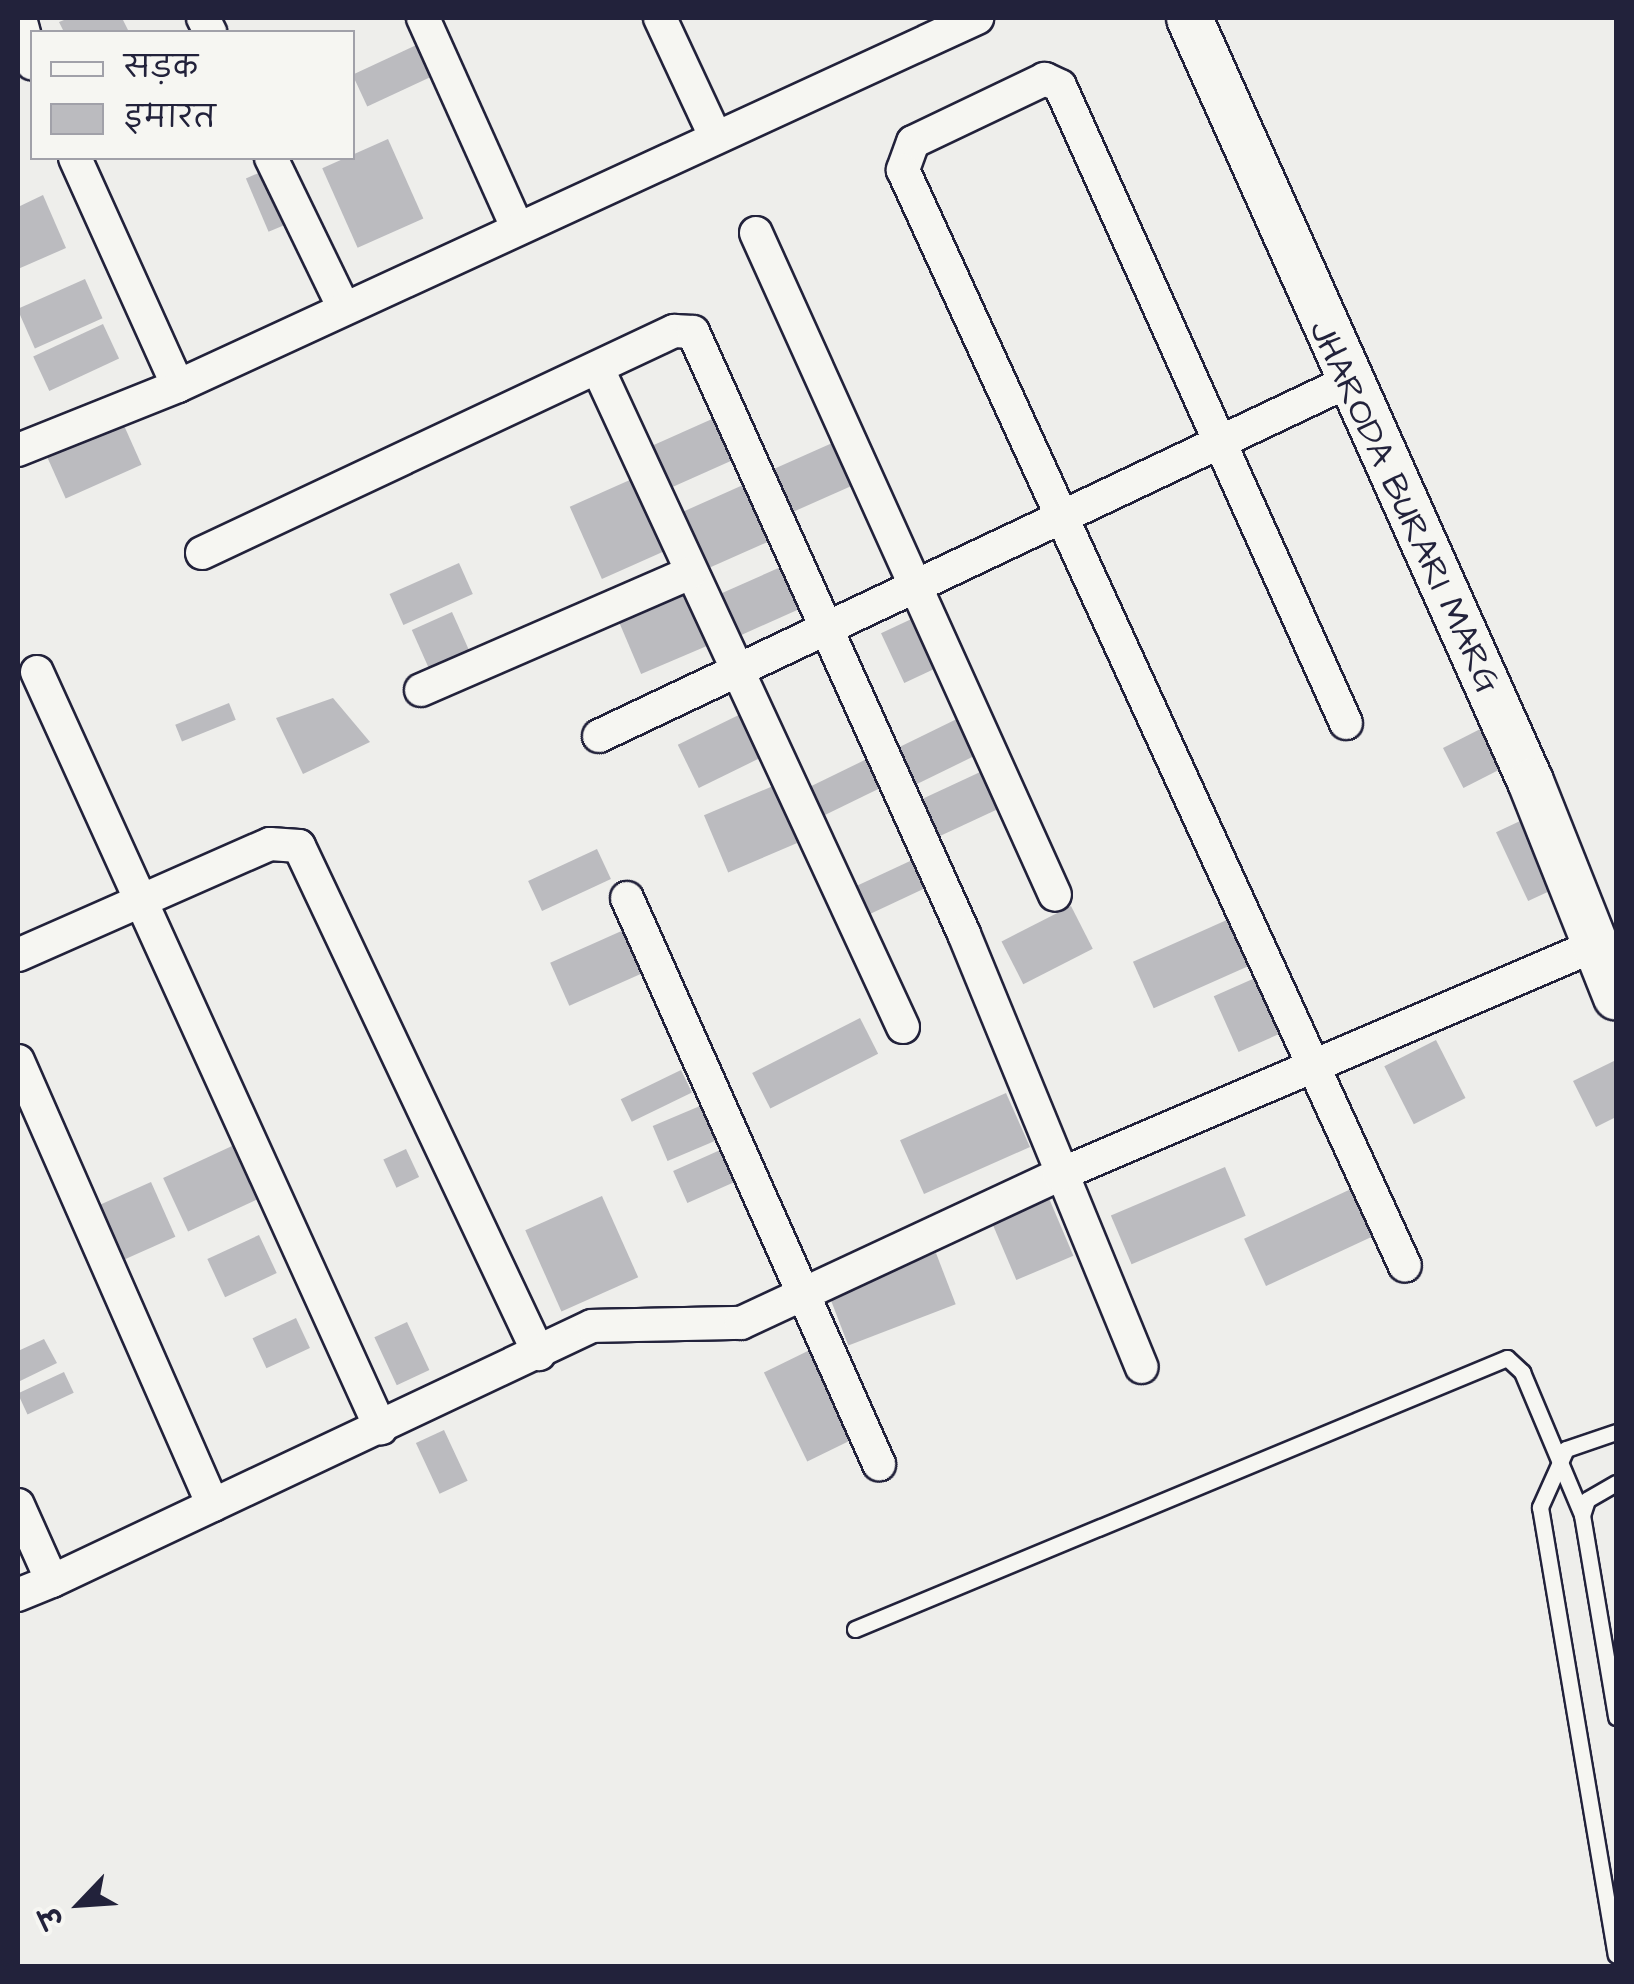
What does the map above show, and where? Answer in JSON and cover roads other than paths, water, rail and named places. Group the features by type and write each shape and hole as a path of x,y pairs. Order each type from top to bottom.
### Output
{"street":[{"path":"20,18 30,56"},
{"path":"423,18 517,227"},
{"path":"660,18 715,136"},
{"path":"22,438 178,386 343,306 977,18"},
{"name":"JHARODA BURARI MARG","path":"1200,21 1347,382 1616,997"},
{"path":"1346,722 1060,86 1045,79 913,142 903,170 1405,1266"},
{"path":"76,160 178,386"},
{"path":"272,160 343,306"},
{"path":"756,233 914,591 1055,895"},
{"path":"202,552 598,370 674,331 699,339 1142,1367"},
{"path":"598,370 903,1027"},
{"path":"600,736 1064,520 1347,382"},
{"path":"421,690 690,573"},
{"path":"37,672 145,900 381,1428"},
{"path":"18,955 270,844 308,855 539,1354"},
{"path":"627,898 879,1464"},
{"path":"18,1594 614,1320 741,1323 1060,1175 1314,1070 1596,945"},
{"path":"18,1062 213,1505"},
{"path":"18,1505 52,1581"}],"lane":[{"path":"855,1629 1507,1358 1522,1372 1582,1515 1616,1717"},
{"path":"1616,1432 1557,1460 1544,1480 1543,1535 1616,1955"},
{"path":"1582,1515 1587,1500 1616,1483"}]}
